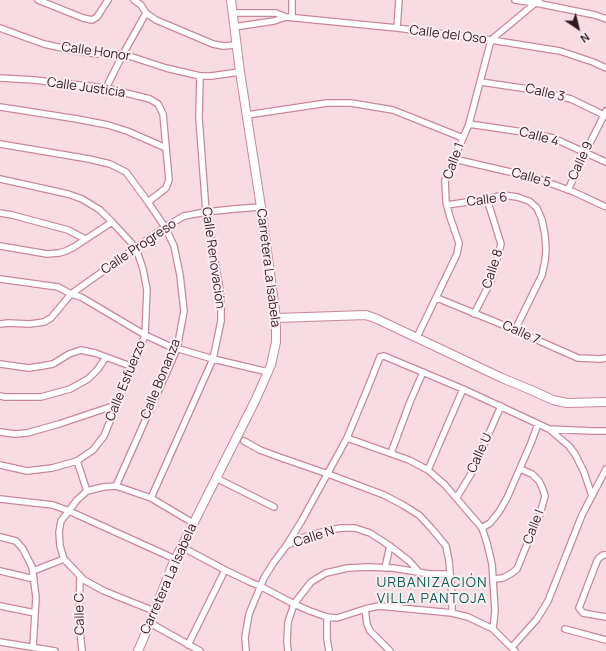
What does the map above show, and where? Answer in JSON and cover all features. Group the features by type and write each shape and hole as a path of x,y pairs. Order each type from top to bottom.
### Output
{"main road":[{"name":"Carretera La Isabela","path":"138,651 172,566 256,399 271,365 276,342 276,318 236,45 231,0"},
{"path":"276,318 366,315 553,400 567,403 606,402"}],"street":[{"path":"38,0 83,18 92,20 97,17 108,0"},
{"path":"134,0 141,5 146,13 156,20 212,44 223,46 236,45"},
{"path":"289,17 292,0"},
{"path":"397,28 399,0"},
{"path":"515,0 537,1 595,14 606,19"},
{"path":"491,40 537,1"},
{"name":"Calle del Oso","path":"233,12 276,13 289,17 397,28 491,40 560,51 606,68"},
{"path":"106,88 146,13"},
{"name":"Calle del Oso","path":"234,27 274,21 289,17"},
{"name":"Calle Honor","path":"0,28 44,44 98,54 123,54 166,68 200,76 240,72"},
{"name":"Calle 1","path":"417,337 457,254 460,243 446,202 445,180 469,124 491,40"},
{"name":"Calle Renovación","path":"151,498 213,359 221,321 221,296 206,212 199,118 200,76"},
{"name":"Calle Justicia","path":"0,78 34,80 106,88 150,99 158,104 163,114 169,180 166,188 148,202"},
{"name":"Calle 3","path":"481,82 535,90 571,99 605,114"},
{"path":"247,115 327,103 351,103 393,110 463,138"},
{"path":"0,107 108,125 127,131 166,148"},
{"name":"Calle 9","path":"568,190 605,114"},
{"name":"Calle 4","path":"469,124 553,138 606,162"},
{"name":"Calle Bonanza","path":"0,144 89,159 110,164 126,172 148,202 174,246 180,275 184,311 177,349 116,486"},
{"name":"Calle 5","path":"454,159 536,178 606,207"},
{"name":"Calle Esfuerzo","path":"0,179 68,194 82,199 100,210 136,248 143,269 147,290 145,335 104,436 93,450 76,461 52,468 27,471 0,465"},
{"name":"Calle 6","path":"447,205 503,195 529,201 537,208 542,220 545,235 546,250 542,275 515,330"},
{"name":"Calle 8","path":"474,314 491,281 501,244 487,199"},
{"name":"Calle Progreso","path":"0,324 30,324 44,322 51,318 71,294 164,227 184,216 206,212 260,207"},
{"path":"0,213 68,230 85,239"},
{"path":"0,246 47,254 59,253 66,251 112,222"},
{"path":"0,279 58,287 81,298 145,335 169,346 213,359 268,372"},
{"name":"Calle 7","path":"436,298 515,330 578,358 606,358"},
{"path":"0,364 29,368 54,364 68,354 81,350 95,353 133,367"},
{"path":"286,546 301,522 347,438 380,357 384,356 463,389 549,429 569,446 575,454 584,472 592,496"},
{"path":"0,396 41,397 70,388 88,379 98,369 106,357"},
{"path":"391,453 423,372"},
{"path":"428,470 463,389"},
{"path":"0,432 15,434 27,433 116,405"},
{"name":"Calle U","path":"456,497 472,474 501,406"},
{"path":"482,528 490,523 499,512 507,498 538,424"},
{"path":"549,429 606,431"},
{"path":"347,438 409,460 428,470 445,485 482,528 492,564 495,611 493,629"},
{"path":"244,441 260,450 384,495 419,515 446,546 449,561 452,613"},
{"path":"76,461 87,491"},
{"name":"Calle I","path":"493,579 503,578 517,569 540,514 545,496 539,481 532,474 520,469"},
{"path":"182,547 310,612 337,618 379,606 452,613 468,617 493,629 513,649 537,620 548,601 582,515 606,470"},
{"path":"216,478 274,507"},
{"path":"154,612 104,591 80,577 64,559 60,546 59,532 62,521 77,500 87,491 116,486 151,498 193,522"},
{"path":"0,499 53,505 175,560"},
{"name":"Calle N","path":"246,651 244,637 249,614 260,586 274,562 286,546 304,537 341,528 355,528 370,533 390,546 409,561 419,572"},
{"path":"0,537 16,541 23,549 32,567 36,597 33,648"},
{"path":"385,568 390,546"},
{"path":"606,555 599,558 579,608 583,613 606,617"},
{"path":"33,571 64,559"},
{"path":"288,651 288,622 294,604 311,582 326,573 348,568 368,567 430,574 450,574"},
{"path":"0,570 34,578"},
{"path":"188,645 225,570"},
{"name":"Calle C","path":"80,577 79,618 82,651"},
{"path":"0,606 35,613"},
{"path":"365,609 367,624 370,630 390,651"},
{"path":"327,617 327,639 329,651"},
{"path":"150,623 200,651"},
{"path":"565,630 606,640"},
{"path":"0,642 55,651"}],"district":[{"name":"URBANIZACIÓN VILLA PANTOJA","path":"432,592"}]}
